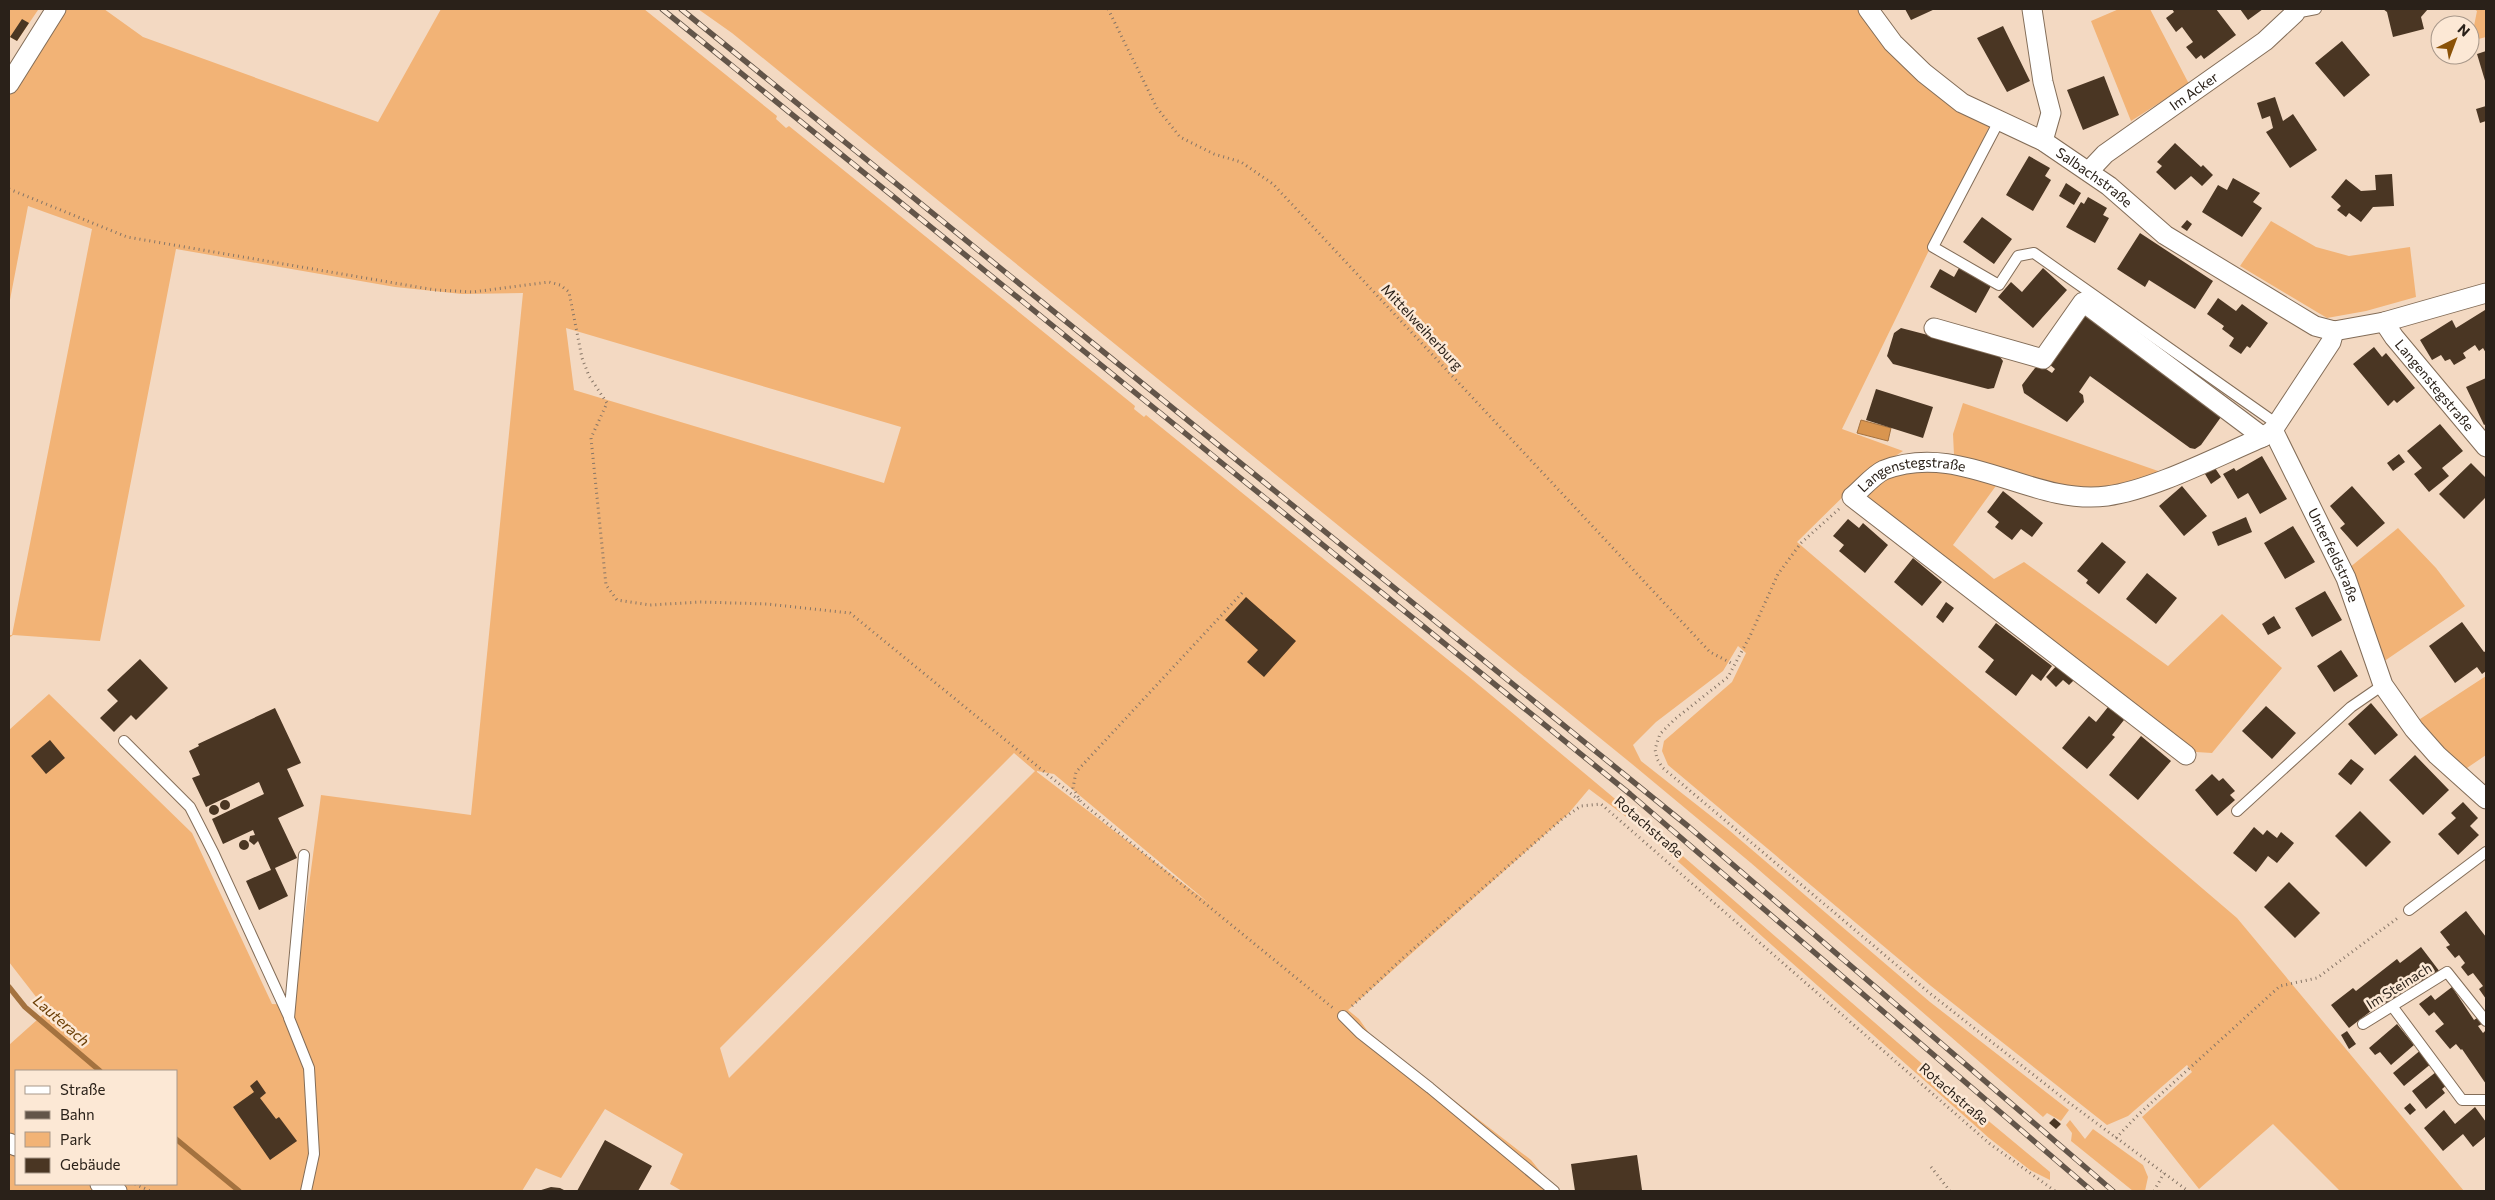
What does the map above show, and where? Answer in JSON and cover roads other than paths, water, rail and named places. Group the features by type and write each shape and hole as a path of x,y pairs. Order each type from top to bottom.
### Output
{"street":[{"path":"9,84 56,9"},
{"name":"Salbachstraße","path":"1868,9 1894,44 1924,73 1962,103 2043,141 2089,171 2165,235 2314,326 2334,331"},
{"path":"2032,9 2043,82 2051,113 2043,141"},
{"name":"Im Acker","path":"2089,171 2105,154 2265,41 2295,11"},
{"name":"Langenstegstraße","path":"2334,331 2384,322 2486,293"},
{"path":"1934,328 2043,359 2083,302 2271,430 2331,342 2334,331"},
{"name":"Langenstegstraße","path":"2384,322 2394,337 2486,448"},
{"name":"Langenstegstraße","path":"2186,755 1852,497 1882,471 1918,461 1957,465 2078,496 2107,496 2152,483 2271,430"},
{"name":"Unterfeldstraße","path":"2271,430 2346,578 2383,685 2414,729 2437,755 2486,799"},
{"path":"102,1185 117,1191"}],"lane":[{"path":"2295,11 2316,9"},
{"path":"1999,121 1933,247 1999,285 2018,256 2034,253 2271,430"},
{"path":"2237,811 2351,707 2383,685"},
{"path":"124,741 190,807 214,854 289,1018 309,1068 314,1154 306,1191"},
{"path":"2409,910 2486,852"},
{"path":"289,1018 304,855"},
{"name":"Im Steinach","path":"2363,1024 2447,972 2486,1021"},
{"path":"2392,1006 2462,1100 2486,1100"},
{"path":"1343,1016 1360,1033 1430,1088 1554,1191"}],"waterway":[{"name":"Lauterach","path":"9,987 25,1007 99,1070"},
{"name":"Lauterach","path":"178,1141 239,1191"}],"railway":[{"path":"662,9 1630,794 2092,1191"},
{"path":"681,9 1689,827 2113,1191"}]}
